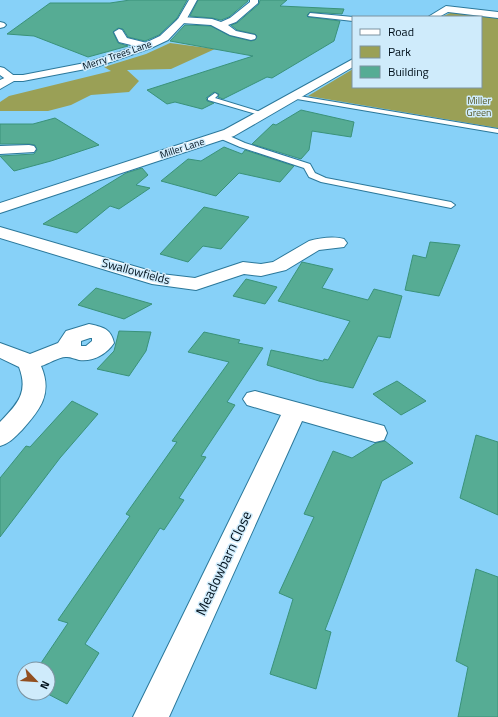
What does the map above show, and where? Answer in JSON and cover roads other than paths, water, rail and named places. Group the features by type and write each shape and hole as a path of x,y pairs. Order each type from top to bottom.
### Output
{"street":[{"name":"Merry Trees Lane","path":"0,85 11,78 24,78 92,66 147,46 164,38 182,20 193,0"},
{"path":"221,25 234,20 254,3 254,0"},
{"path":"435,16 446,10 498,15"},
{"path":"182,20 212,22 221,25 233,33 251,38"},
{"path":"119,32 123,40 147,46"},
{"path":"236,44 262,33"},
{"name":"Miller Lane","path":"0,208 222,136 352,63"},
{"path":"0,70 11,78"},
{"path":"0,150 29,149"},
{"name":"Swallowfields","path":"0,232 159,280 196,284 243,268 261,270 279,266 315,245 338,243"},
{"path":"28,363 69,347"},
{"path":"0,350 19,357 28,363 35,379 30,406 0,437"},
{"path":"255,399 375,433"},
{"name":"Meadowbarn Close","path":"151,717 295,410"}],"lane":[{"path":"310,15 352,19"},
{"path":"216,95 210,97 210,99 263,114"},
{"path":"293,96 498,131"},
{"path":"222,136 236,143 285,157 307,166 312,175 324,180 451,205"}],"park label":[{"name":"Miller Green","path":"479,106"}]}
